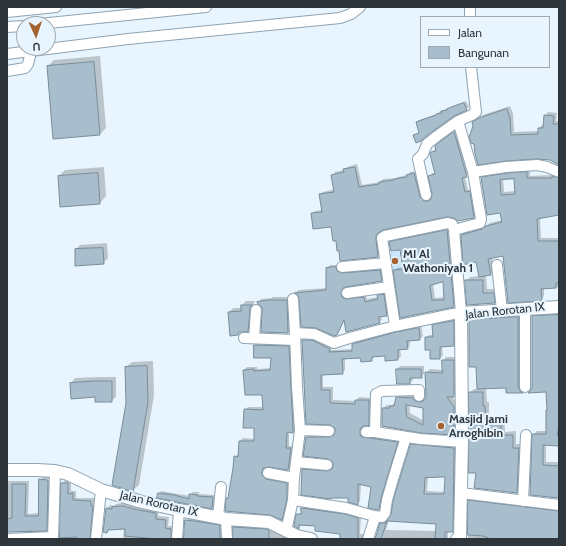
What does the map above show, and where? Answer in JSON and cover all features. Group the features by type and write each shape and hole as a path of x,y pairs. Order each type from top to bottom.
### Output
{"street":[{"path":"7,12 56,7"},
{"path":"56,22 206,7"},
{"path":"56,49 340,18 349,10 360,7"},
{"path":"7,71 25,68 28,64 30,56"},
{"path":"426,195 418,159 424,154 428,144 437,136 458,121 472,116 476,112 471,68"},
{"path":"454,230 481,222 482,219 473,172 458,121"},
{"path":"473,172 506,167 537,165 559,172"},
{"path":"256,310 249,338 314,334 334,344 353,337 395,326 461,313 454,230 453,225 450,223 383,237 382,239 395,326"},
{"path":"342,267 386,263"},
{"path":"497,265 502,310"},
{"path":"347,293 389,287"},
{"path":"286,531 293,500 300,430 293,300"},
{"name":"Jalan Rorotan IX","path":"462,538 461,313 559,307"},
{"path":"525,309 525,387"},
{"path":"419,396 419,390 382,391 376,394 370,432 462,442"},
{"path":"300,430 329,431"},
{"path":"523,501 526,435"},
{"path":"293,500 346,508 382,517 385,513 392,478 406,437"},
{"path":"296,462 327,465"},
{"name":"Jalan Rorotan IX","path":"7,470 55,471 68,474 101,490 142,502 222,518 269,522 297,536 311,539"},
{"path":"7,539 53,538 55,471"},
{"path":"268,473 294,478"},
{"path":"222,487 222,518 227,539"},
{"path":"96,539 101,490"},
{"path":"461,493 559,505"},
{"path":"177,539 179,510"},
{"path":"368,539 374,516"}],"shaded area":[{"path":"399,251 402,268 389,270 386,253"}],"building":[{"path":"94,62 100,135 53,139 47,66"},
{"path":"464,103 467,110 454,116 421,141 416,143 413,135 419,133 416,122 442,113 441,111"},
{"path":"507,109 510,118 511,135 538,134 538,128 543,128 544,115 554,116 553,124 559,124 559,165 550,160 537,159 478,165 474,144 471,143 469,137 473,126 472,122 479,118"},
{"path":"454,132 467,177 462,178 465,192 470,191 474,218 458,221 454,218 447,217 383,230 376,236 378,257 340,261 336,241 333,241 331,227 313,229 311,213 322,212 319,194 334,192 331,175 344,172 343,169 355,167 359,187 407,177 406,175 414,173 420,197 424,201 428,201 431,199 432,194 428,176 435,174 430,154 431,152 436,151 435,146"},
{"path":"527,172 527,178 552,178 552,176 559,178 559,215 537,219 538,241 559,241 559,283 556,283 556,288 541,289 542,301 508,303 503,256 488,259 491,275 479,277 476,262 463,265 461,235 502,222 500,213 487,215 481,177","holes":["514,179 515,194 501,195 500,180"]},
{"path":"98,173 100,204 60,207 58,176"},
{"path":"447,230 454,307 400,318 393,270 403,269 400,250 391,251 389,242","holes":["443,282 444,300 432,300 430,286"]},
{"path":"103,248 104,264 75,266 75,249"},
{"path":"336,267 337,271 342,273 380,270 382,281 346,287 343,288 341,294 345,299 364,297 365,302 378,299 377,295 384,294 387,316 378,317 380,323 346,332 344,320 337,335 334,336 316,328 301,327 299,299 298,295 294,293 326,290 326,268"},
{"path":"465,280 483,280 483,293 494,293 495,303 467,305"},
{"path":"287,300 288,333 261,332 262,307 257,302"},
{"path":"241,305 253,305 250,307 248,332 239,332 238,335 230,336 228,312 241,311"},
{"path":"559,315 559,426 557,435 559,435 559,446 543,445 543,465 559,466 559,498 530,495 532,434 546,434 547,410 546,392 528,393 532,387 532,316"},
{"path":"518,317 518,387 523,393 506,393 506,388 477,389 476,367 469,367 469,320"},
{"path":"454,321 454,346 440,347 440,359 430,359 430,350 425,350 425,337 433,337 432,325"},
{"path":"419,328 420,340 407,341 408,349 398,350 398,360 385,361 385,356 372,357 372,361 361,362 360,358 342,359 343,374 321,375 321,390 330,390 330,403 355,404 355,400 369,400 369,426 363,426 360,429 360,435 362,437 398,442 381,498 379,510 368,508 371,487 358,484 358,505 348,502 348,498 331,499 301,495 302,469 327,471 332,469 333,465 333,462 328,459 303,456 306,437 329,437 334,435 335,431 335,428 330,425 306,424 302,340 312,340 330,349 329,352 352,351 352,344 396,332"},
{"path":"254,345 289,346 293,433 287,432 286,448 291,448 288,470 269,467 263,468 262,472 262,475 266,479 287,483 287,499 282,520 270,515 225,511 234,456 238,457 239,441 254,441 254,428 243,428 244,409 263,410 262,395 245,395 243,370 270,370 271,358 254,358"},
{"path":"442,360 454,360 454,397 447,397 454,407 454,435 421,433 382,426 382,408 390,408 390,406 394,406 396,397 413,398 415,401 422,402 426,396 425,372 442,373","holes":["406,405 423,408 423,425 407,417"]},
{"path":"147,366 148,402 133,492 112,485 126,403 125,367"},
{"path":"396,369 421,369 422,378 410,378 410,384 397,384"},
{"path":"112,381 112,402 95,402 95,397 71,399 70,383"},
{"path":"469,392 483,392 483,406 485,406 486,419 501,419 501,435 513,435 513,448 519,448 517,493 474,488 476,473 469,473"},
{"path":"411,444 454,448 453,532 445,532 445,539 435,539 436,524 387,521 391,514 393,501","holes":["445,477 444,494 424,494 425,478"]},
{"path":"39,479 48,480 47,531 7,532 7,519 12,518 12,484 26,484 25,516 38,516"},
{"path":"61,483 68,483 68,494 73,493 73,500 91,501 91,506 93,506 90,539 77,539 77,537 60,538"},
{"path":"158,493 189,499 189,494 213,497 212,509 157,498"},
{"path":"468,500 559,511 559,539 491,539 483,536 468,535"},
{"path":"123,506 156,513 156,519 166,520 165,528 171,529 171,539 125,536 125,529 108,530 107,533 103,532 106,508 112,509 112,507"},
{"path":"301,508 345,514 358,518 358,539 340,539 340,534 315,531 315,526 299,525 299,529 294,526 296,514 301,514"},
{"path":"185,520 220,525 220,539 184,539"},
{"path":"387,521 381,539 375,539 380,523 385,523"},
{"path":"233,527 267,529 269,531 269,539 233,539"}],"place":[{"name":"MI Al Wathoniyah 1","path":"395,261"},
{"name":"Masjid Jami Arroghibin","path":"441,426"}]}
